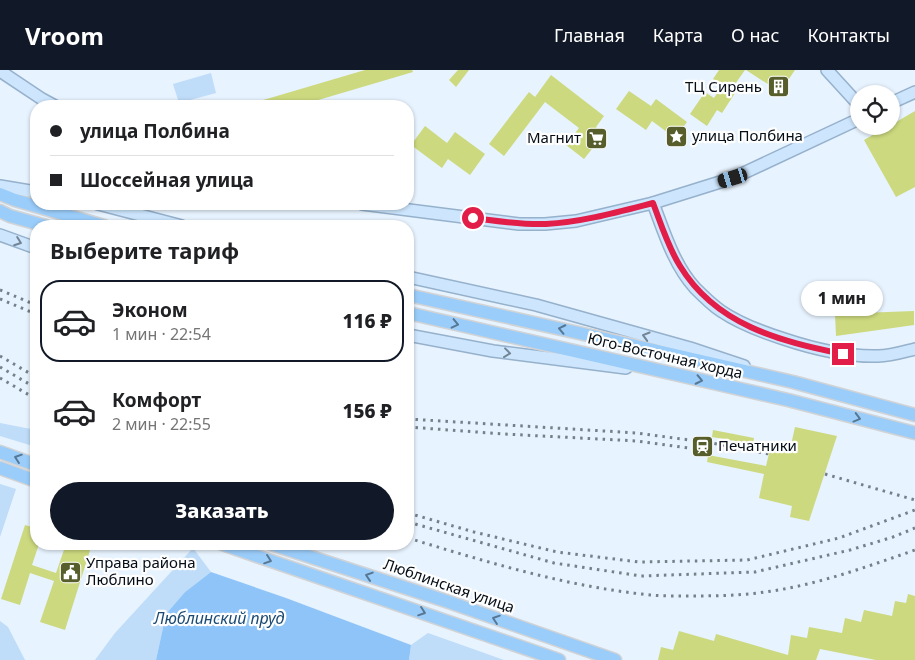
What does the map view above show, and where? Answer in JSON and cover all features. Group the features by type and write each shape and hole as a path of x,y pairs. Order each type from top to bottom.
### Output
{"main road":[{"path":"827,70 850,95"},
{"path":"0,71 44,100"},
{"path":"900,99 915,92"},
{"path":"409,210 519,224 545,224 576,220 653,203 733,178 850,123"},
{"path":"0,186 30,191"},
{"path":"0,194 30,204"},
{"path":"653,203 679,266 695,288 729,316 756,330 807,347 843,354 879,356 915,349"},
{"path":"49,210 83,220"},
{"path":"121,210 159,220"},
{"path":"0,212 30,222"},
{"path":"0,235 30,246"},
{"path":"414,278 536,305 690,348 793,382"},
{"name":"Юго-Восточная хорда","path":"414,296 793,382 915,415"},
{"name":"Юго-Восточная хорда","path":"414,315 788,400 915,433"},
{"path":"414,336 493,351 664,373"},
{"path":"0,452 30,462"},
{"path":"0,468 30,479"},
{"path":"239,550 556,659 561,642"},
{"name":"Люблинская улица","path":"290,550 446,601 615,660"}],"shaded area":[{"path":"211,73 216,93 190,100 178,100 173,84"},
{"path":"0,423 30,429 30,445 0,436"},
{"path":"0,484 16,489 0,537"},
{"path":"191,550 194,550 211,572 185,592 166,614 156,660 95,660 115,633"},
{"path":"0,621 8,627 25,660 0,660"},
{"path":"428,633 504,660 409,660 411,645"}],"water":[{"name":"Люблинский пруд","path":"211,572 411,645 409,660 156,660 166,614 185,592"}],"building":[{"path":"365,70 412,70 413,72 318,100 264,100"},
{"path":"458,70 469,70 456,87 449,80"},
{"path":"719,70 745,70 733,87 737,90 722,113 717,110 707,126 690,114 705,92 714,98 722,86 713,79"},
{"name":"ТЦ Сирень","path":"746,70 795,70 780,92"},
{"path":"551,75 604,116 596,127 604,134 584,159 566,145 579,128 545,102 504,156 489,144 529,92 535,97"},
{"path":"629,91 651,106 656,99 687,122 675,138 652,121 646,130 616,109"},
{"path":"915,111 915,187 896,197 864,140 873,135 900,135 900,120"},
{"path":"425,126 447,143 455,132 485,154 470,175 448,159 442,168 414,147 414,141"},
{"path":"914,311 914,325 836,336 835,314"},
{"path":"795,427 837,436 809,521 790,517 792,506 759,498 764,474 707,462 708,455 766,466 772,441 791,445"},
{"path":"713,430 754,438 753,444 712,437"},
{"path":"25,525 30,526 30,550 37,550 32,565 56,573 64,550 90,550 65,630 40,622 54,581 30,573 20,605 1,599"},
{"path":"908,594 915,596 915,660 876,660 820,649 816,660 658,660 661,647 673,650 679,631 714,641 716,634 788,655 791,635 807,638 809,627 842,633 845,618 861,622 864,610 892,616 895,601 906,603"}],"railway":[{"path":"0,290 30,302"},
{"path":"0,299 30,312"},
{"path":"0,356 30,374"},
{"path":"0,367 30,384"},
{"path":"0,378 30,396"},
{"path":"414,419 637,433 712,443 769,454"},
{"path":"414,427 637,441 689,448"},
{"path":"825,474 915,500"},
{"path":"414,515 474,532 557,552 639,562 747,560 839,538 915,510"},
{"path":"414,524 554,563 641,576 755,572 850,550 915,528"},
{"path":"414,540 558,580 620,591 666,596 734,595 784,589 841,575 915,550"}],"place":[{"name":"ТЦ Сирень","path":"778,87"},
{"name":"улица Полбина","path":"676,136"},
{"name":"Магнит","path":"597,138"},
{"name":"Печатники","path":"702,446"},
{"name":"Управа района Люблино","path":"70,572"}],"route":[{"path":"473,218 519,224 545,224 576,220 653,203 679,266 695,288 721,311 756,330 807,347 843,354"}]}
